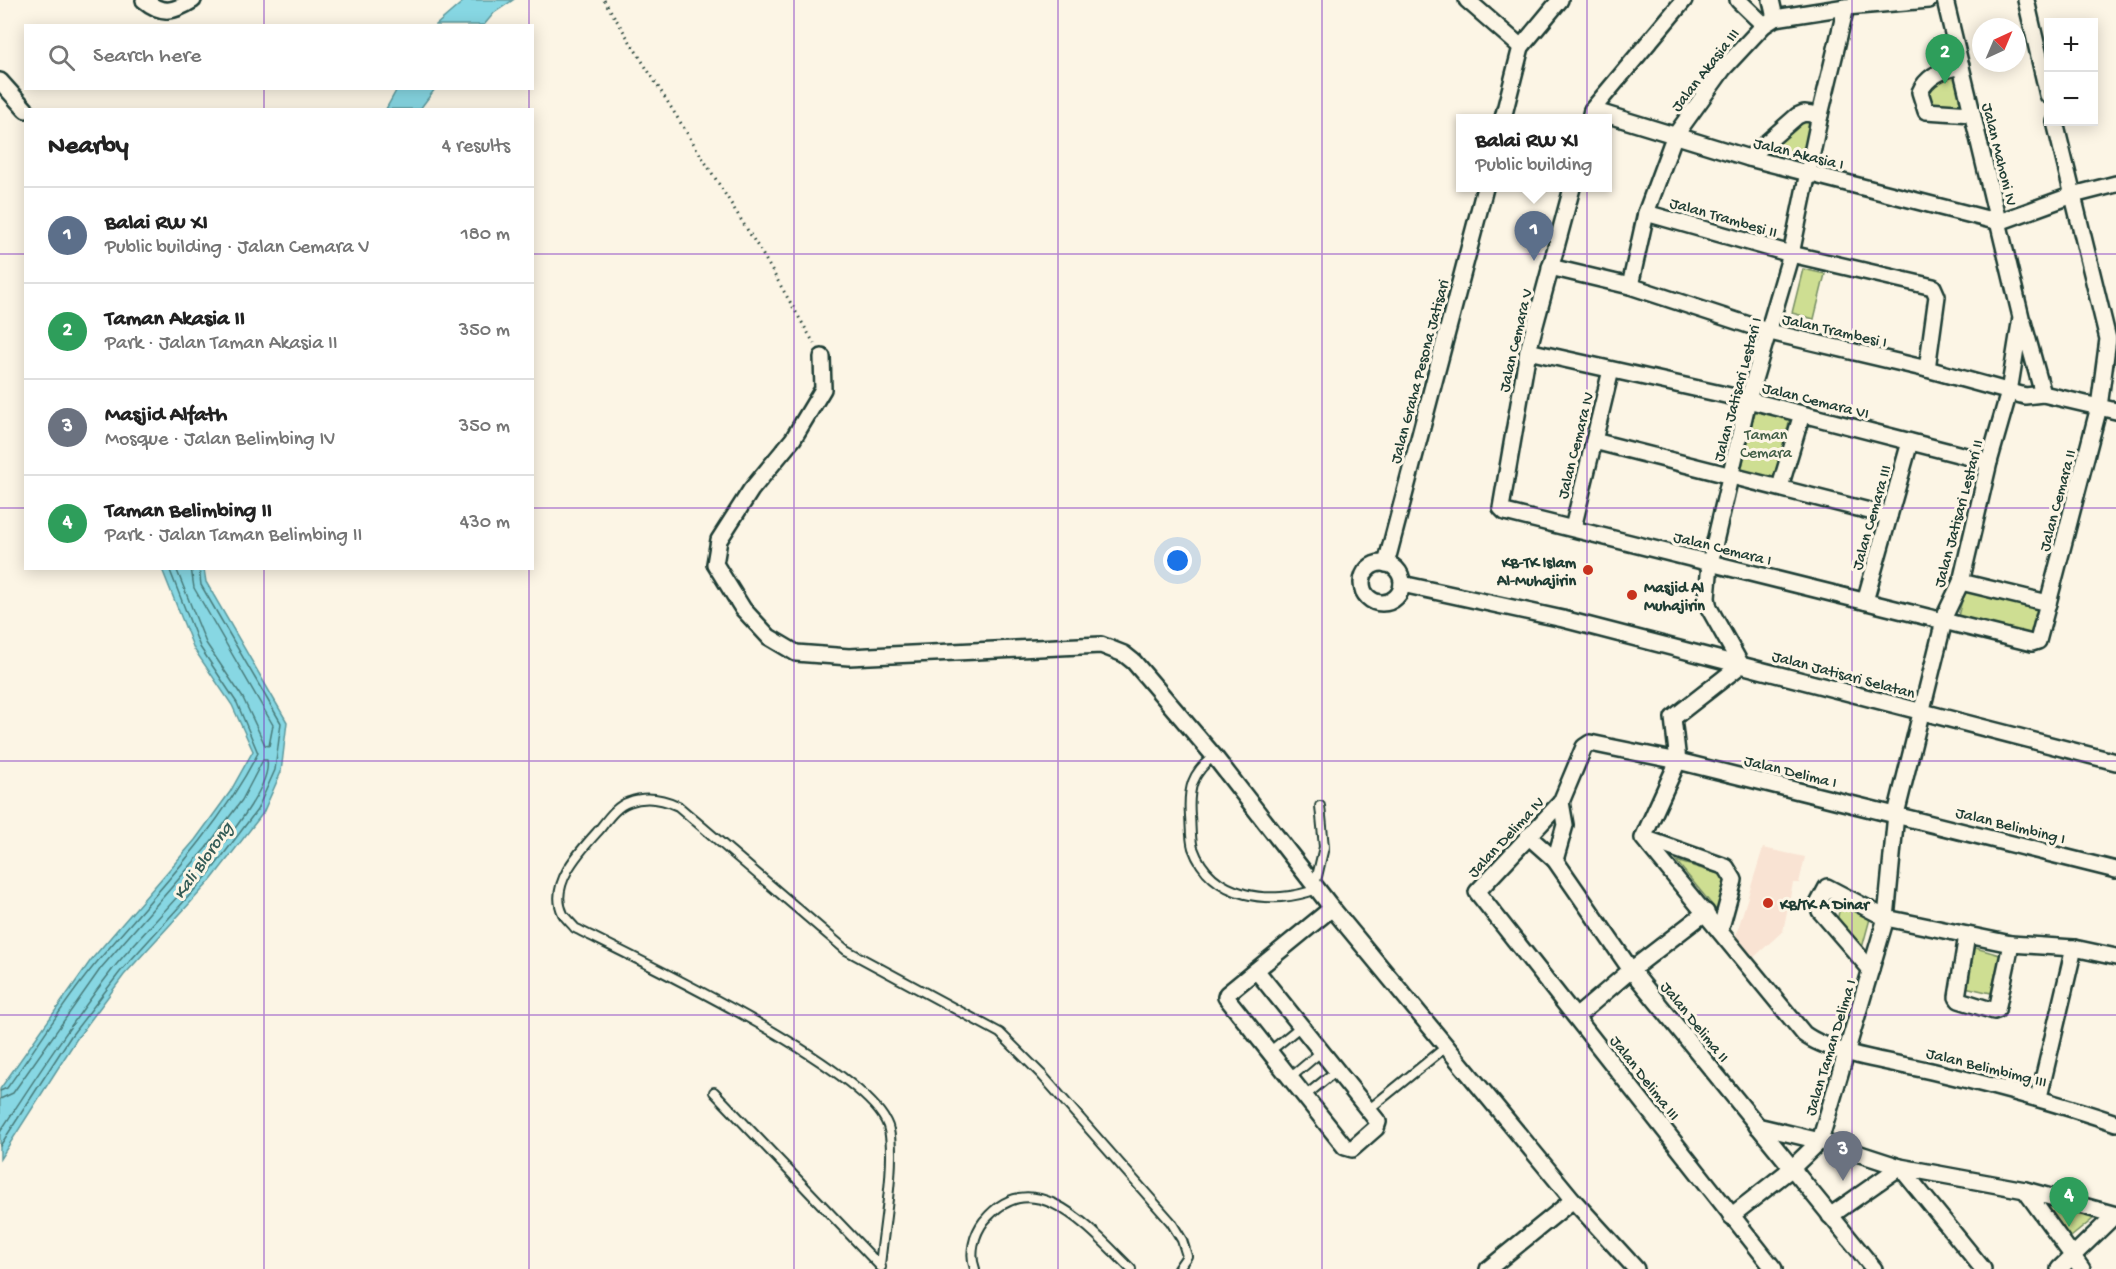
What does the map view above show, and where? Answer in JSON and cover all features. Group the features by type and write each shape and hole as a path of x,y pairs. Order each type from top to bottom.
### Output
{"street":[{"path":"144,0 160,11 175,11 193,0"},
{"path":"1467,0 1521,47"},
{"path":"1504,114 1521,47 1560,0"},
{"path":"1591,114 1684,0"},
{"name":"Jalan Akasia III","path":"1630,286 1646,213 1674,137 1723,69 1769,22 1738,0"},
{"path":"1771,0 1769,22 1846,7 1929,0"},
{"name":"Jalan Mahoni IV","path":"1945,0 2021,317 2043,394"},
{"path":"2026,0 2044,74"},
{"name":"Jalan Jatisari Lestari I","path":"1741,665 1710,608 1707,598 1710,563 1748,400 1770,332 1791,254 1820,115 1846,7"},
{"path":"1961,66 1942,69 1924,83 1920,92 1926,111 1972,114"},
{"path":"0,81 24,108"},
{"path":"1749,158 1797,116 1804,113 1820,115"},
{"name":"Jalan Akasia I","path":"1612,120 1749,158 1999,222"},
{"name":"Jalan Cemara II","path":"1944,620 2035,643 2048,603 2099,407 2107,333 2056,126"},
{"path":"1999,222 2073,195 2116,184"},
{"name":"Jalan Graha Pesona Jatisari","path":"1386,564 1484,192"},
{"name":"Jalan Cemara V","path":"1500,503 1528,351 1571,192"},
{"name":"Jalan Trambesi II","path":"1646,213 1791,254 1935,288 1937,296 1927,369"},
{"name":"Jalan Trambesi I","path":"1550,267 1630,286 1770,332 1927,369 2009,392"},
{"name":"Jalan Mahoni IV","path":"2009,392 2021,317"},
{"name":"Jalan Cemara VI","path":"1528,351 1748,400 1989,462"},
{"path":"822,357 823,389 793,439 751,490 719,540 715,564 743,609 770,637 796,653 849,657 1101,645 1124,654 1134,662 1214,756 1332,908 1573,1200 1636,1269"},
{"name":"Jalan Cemara IV","path":"1573,528 1611,370"},
{"path":"2009,392 2025,396 2043,394 2116,411"},
{"name":"Jalan Jatisari Lestari II","path":"1886,918 1896,814 1944,620 1961,582 1989,462 2009,392"},
{"path":"1780,488 1802,414"},
{"path":"1594,441 1889,516"},
{"name":"Jalan Cemara III","path":"1865,601 1910,442"},
{"name":"Jalan Cemara I","path":"1500,503 1505,512 1944,620"},
{"path":"1386,564 1398,571 1402,584 1400,591 1392,601 1378,603 1366,595 1362,582 1373,565 1386,564"},
{"path":"1961,582 2048,603"},
{"name":"Jalan Jatisari Selatan","path":"1402,584 1563,620 2116,762"},
{"path":"1720,931 1734,880 1732,872 1726,867 1643,838 1678,761 1673,718 1741,665"},
{"name":"Jalan Delima IV","path":"1576,1017 1477,892 1562,802 1584,747 1590,743 1678,761"},
{"name":"Jalan Delima I","path":"1678,761 1896,814"},
{"path":"1555,860 1565,825 1562,802"},
{"name":"Jalan Belimbing I","path":"1896,814 2116,870"},
{"name":"Jalan Delima II","path":"1528,836 1555,860 1631,970 1874,1269"},
{"name":"Jalan Belimbimg III","path":"1643,838 1804,1034 1812,1040 1847,1051 2039,1097 2116,1123"},
{"name":"Jalan Taman Delima I","path":"1757,1126 1820,1140 1847,1051 1871,970 1886,918 1829,887 1825,889 1818,904 1820,911 1871,970"},
{"path":"1256,970 1378,1125 1349,1150 1226,997 1256,970 1332,908"},
{"path":"1576,1017 1631,970 1706,912"},
{"path":"1886,918 2011,944 2074,948 2116,957"},
{"path":"1967,935 1957,997 1959,1000 1995,1011 2011,944"},
{"path":"2039,1097 2074,948"},
{"name":"Jalan Delima III","path":"1576,1017 1774,1269"},
{"path":"1731,1216 1792,1168 1820,1140 1900,1167 2025,1190 2116,1211 2077,1264 2059,1269"},
{"path":"1830,1216 1900,1167"},
{"path":"1900,1167 1983,1269"},
{"path":"2025,1190 2077,1264"},
{"path":"1488,1269 1573,1200"}],"lane":[{"path":"1214,756 1195,775 1191,789 1192,846 1199,861 1212,877 1234,891 1272,898 1304,894 1316,887 1325,829 1320,806"},
{"path":"881,1268 891,1149 889,1129 883,1112 837,1072 782,1037 575,928 563,914 561,895 566,871 602,826 626,802 657,799 678,806 846,950 1000,1033 1041,1074 1171,1222 1186,1250 1186,1256 1178,1269"},
{"path":"1269,1052 1301,1026"},
{"path":"1368,1110 1447,1046"},
{"path":"1290,1078 1322,1052"},
{"path":"1305,1096 1337,1070"},
{"path":"714,1092 881,1268"},
{"path":"975,1269 971,1252 983,1223 1003,1203 1021,1196 1035,1196 1053,1202 1096,1235 1131,1269"}],"path":[{"path":"604,0 760,250 822,357"}],"shaded area":[{"name":"KB/TK A Dinar","path":"1763,848 1805,857 1799,883 1793,883 1783,931 1752,959 1736,935"}],"green space":[{"path":"1954,71 1966,109 1929,108 1923,91"},
{"path":"1798,119 1813,119 1804,159 1765,152"},
{"path":"1803,269 1825,274 1814,319 1792,313"},
{"name":"Taman Cemara","path":"1757,404 1791,413 1776,479 1741,471"},
{"path":"1965,589 2037,609 2030,635 1958,616"},
{"path":"1676,861 1726,876 1717,911"},
{"path":"1840,906 1871,915 1862,948 1836,927"},
{"path":"1972,947 2000,955 1991,993 1965,987"},
{"path":"2037,1199 2099,1214 2066,1241"}],"water":[{"path":"465,0 513,0 494,13 485,24 437,24"},
{"path":"396,90 434,90 421,108 387,108"},
{"name":"Kali Blorong","path":"162,570 204,570 206,582 287,722 281,772 263,813 212,879 124,975 76,1040 0,1159 0,1089 91,960 195,840 230,792 253,751 232,705 194,649"}],"place":[{"name":"Taman Akasia II","path":"1945,84"},
{"name":"Balai RW XI","path":"1534,261"},
{"name":"KB-TK Islam Al-Muhajirin","path":"1588,570"},
{"name":"Masjid Al Muhajirin","path":"1632,595"},
{"name":"KB/TK A Dinar","path":"1768,903"},
{"name":"Masjid Alfath","path":"1843,1181"},
{"name":"Taman Belimbing II","path":"2069,1227"}]}
